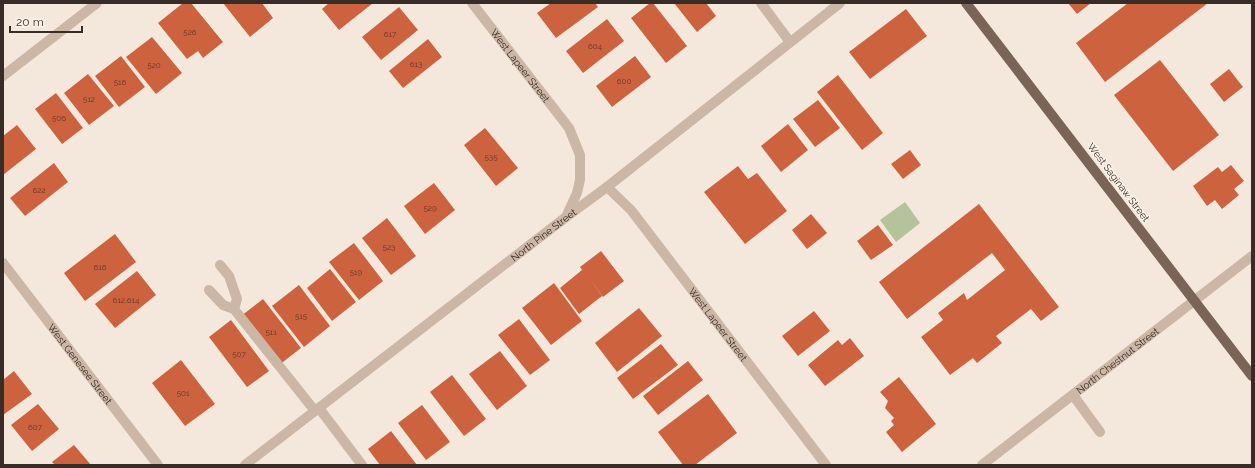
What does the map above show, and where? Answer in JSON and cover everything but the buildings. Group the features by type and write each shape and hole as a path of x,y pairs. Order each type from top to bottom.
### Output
{"main road":[{"name":"West Saginaw Street","path":"966,3 1252,376"}],"street":[{"path":"3,76 97,3"},
{"name":"West Lapeer Street","path":"472,3 569,128 580,155 580,180 577,193 566,217"},
{"path":"761,3 790,42"},
{"name":"North Pine Street","path":"245,465 607,187 840,3"},
{"name":"West Lapeer Street","path":"607,187 631,210 826,465"},
{"name":"North Chestnut Street","path":"982,465 1252,256"},
{"name":"West Genesee Street","path":"3,263 158,465"},
{"path":"220,265 229,276 237,299 234,310"},
{"path":"209,290 223,304 234,310 362,465"},
{"path":"1073,395 1100,432"}],"green space":[{"path":"905,202 920,223 896,242 880,220"}]}
